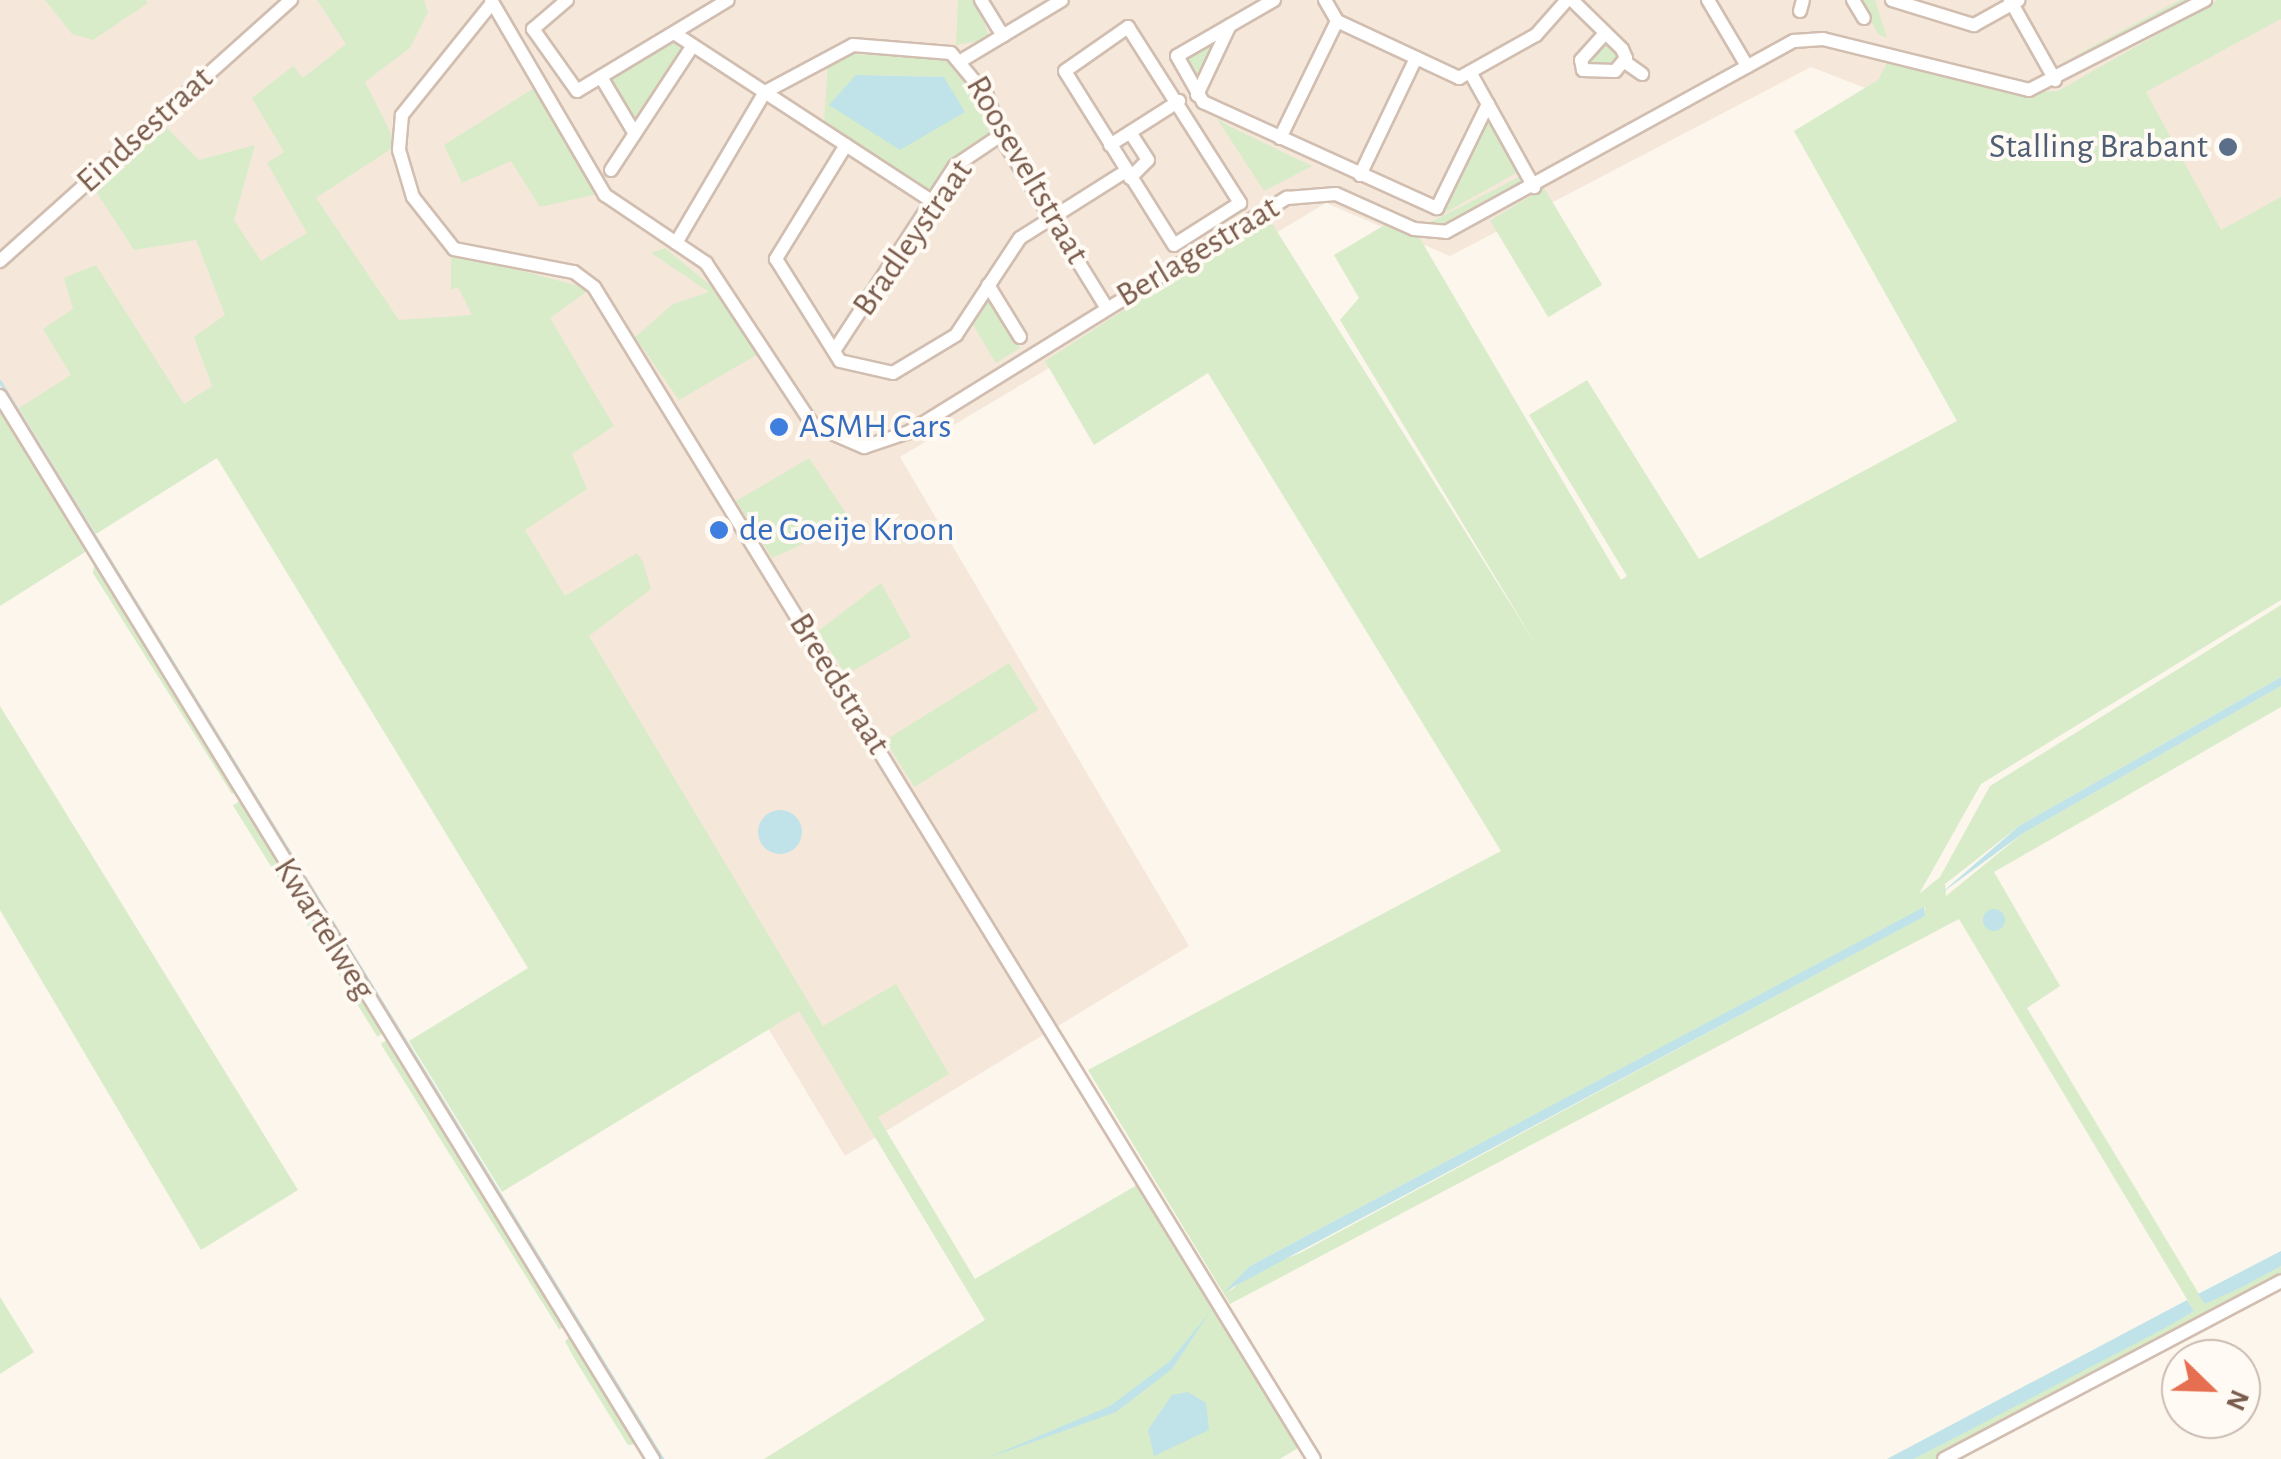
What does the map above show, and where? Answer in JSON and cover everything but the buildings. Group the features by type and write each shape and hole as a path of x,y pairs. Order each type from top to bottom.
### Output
{"street":[{"name":"Eindsestraat","path":"0,260 291,0"},
{"path":"566,0 534,24 568,87 602,77 728,0"},
{"path":"981,0 1003,36"},
{"path":"964,59 1062,0"},
{"path":"1274,0 1176,58 1197,95 1280,138 1437,208 1488,104"},
{"path":"1325,0 1337,21 1459,78 1536,35 1569,0 1605,33 1625,62 1642,74"},
{"path":"1708,0 1746,66"},
{"path":"1853,0 1864,18"},
{"path":"1892,0 1974,25 2014,1 2055,80"},
{"name":"Berlagestraat","path":"492,2 605,195 676,243 722,281 813,425 852,446 900,437 1106,307 1300,194 1336,194 1437,233 1534,187 1746,66 1812,38 2019,90 2055,80 2205,0"},
{"name":"Breedstraat","path":"492,2 402,115 399,150 413,197 454,249 574,272 594,287 1314,1459"},
{"path":"1280,138 1337,21"},
{"path":"1197,95 1230,25"},
{"path":"1131,28 1179,101 1240,202 1174,245 1065,71 1131,28"},
{"path":"674,33 932,201"},
{"path":"1605,33 1580,68 1602,73 1625,62"},
{"path":"610,170 692,45"},
{"name":"Rooseveltstraat","path":"765,92 852,45 964,59 1001,135 1106,307"},
{"path":"1360,175 1416,58"},
{"path":"1470,72 1534,187"},
{"path":"602,77 634,134"},
{"path":"676,243 765,92"},
{"path":"1110,144 1179,101"},
{"path":"846,145 776,258 834,351 894,373 956,335 1020,238 1148,160 1130,132"},
{"name":"Bradleystraat","path":"834,351 960,160 1001,135"},
{"path":"988,285 1020,337"},
{"name":"Kwartelweg","path":"0,396 652,1459"},
{"path":"1944,1459 2281,1282"}],"shaded area":[{"path":"0,0 2281,0 2281,205 2211,242 1990,136 1811,67 1450,256 1326,203 900,457 1189,946 845,1156 328,296 0,601"}],"green space":[{"path":"45,0 148,3 93,40 72,34"},
{"path":"317,0 424,0 428,12 410,48 365,82 397,145 316,198 399,320 472,315 458,287 451,290 451,252 590,289 550,318 614,426 572,454 587,489 525,530 565,596 637,553 643,562 651,589 589,636 823,1026 896,984 949,1074 878,1117 975,1279 1137,1185 1298,1448 1280,1459 764,1459 985,1320 799,1011 502,1192 409,1041 528,968 217,458 96,534 19,408 71,375 43,329 73,309 64,278 96,265 184,404 212,386 194,337 225,315 196,240 134,250 95,190 166,127 199,160 255,145 234,220 261,261 307,233 267,163 284,152 252,98 293,66 303,78 346,44"},
{"path":"958,0 976,0 990,39 956,45"},
{"path":"1860,0 1875,0 1887,38 1878,34"},
{"path":"2180,0 2198,0 2064,62 2102,41"},
{"path":"2218,0 2281,0 2281,19 2146,92 2221,230 2281,197 2281,600 1981,784 1919,894 1940,877 1990,786 2281,605 2281,677 2019,826 1945,884 1946,896 2022,834 2281,686 2281,707 1994,872 2060,986 2027,1008 2205,1304 2281,1266 2281,1277 1936,1459 1914,1459 2194,1311 1959,919 1230,1304 1088,1070 1501,851 1208,373 1094,445 1045,361 1268,217 1535,643 1340,320 1359,298 1334,255 1388,223 1419,237 1621,580 1627,576 1529,415 1587,380 1699,559 1957,421 1794,131 1878,80 1888,61 2019,93 2058,91","holes":["1925,907 1924,916 1300,1253 1252,1272 1228,1293 1250,1266"]},
{"path":"671,39 684,48 633,120 610,76"},
{"path":"1607,41 1620,54 1616,66 1589,68 1585,61"},
{"path":"1217,43 1199,84 1182,57"},
{"path":"850,54 953,58 981,98 990,136 949,162 928,192 824,123 828,62","holes":["856,75 943,77 965,112"]},
{"path":"534,88 598,194 540,207 511,161 462,183 444,145"},
{"path":"1216,117 1225,124 1312,166 1264,191"},
{"path":"1487,117 1520,171 1439,216 1444,206"},
{"path":"1521,176 1518,187 1448,226 1423,226"},
{"path":"1544,188 1602,285 1548,317 1490,220"},
{"path":"665,248 722,295 760,353 679,400 635,337 673,304 709,292 651,253"},
{"path":"986,297 1020,348 996,363 970,320"},
{"path":"0,406 90,549 0,606"},
{"path":"809,458 852,522 772,558 736,501"},
{"path":"95,557 238,790 232,794 93,573"},
{"path":"881,583 911,637 846,675 818,631"},
{"path":"1009,663 1038,710 914,787 885,740"},
{"path":"0,706 298,1190 201,1250 0,910"},
{"path":"243,799 388,1031 377,1037 233,805"},
{"path":"390,1038 569,1324 559,1330 381,1044"},
{"path":"0,1297 34,1352 0,1374"},
{"path":"572,1335 639,1444 628,1445 574,1358 565,1341"}],"water":[{"path":"856,75 944,77 965,112 900,150 829,105"},
{"path":"2281,677 2281,686 2022,834 1939,895 2019,826"},
{"path":"780,810 795,817 802,832 795,847 780,854 765,847 758,832 765,817"},
{"path":"1924,907 1925,916 1224,1292 1250,1266"},
{"path":"1994,909 2002,912 2002,928 1994,931 1986,928 1983,920 1986,912"},
{"path":"2281,1251 2281,1266 2242,1287 2205,1304 2198,1294"},
{"path":"2187,1300 2194,1311 2167,1327 1914,1459 1887,1459"},
{"path":"1210,1312 1172,1369 1116,1412 985,1459 1110,1406 1170,1361"},
{"path":"1188,1392 1206,1403 1209,1430 1154,1456 1148,1430 1172,1395"}],"waterway":[{"path":"0,381 663,1459"}],"place":[{"name":"Stalling Brabant","path":"2228,147"},
{"name":"ASMH Cars","path":"779,427"},
{"name":"de Goeije Kroon","path":"719,530"}]}
